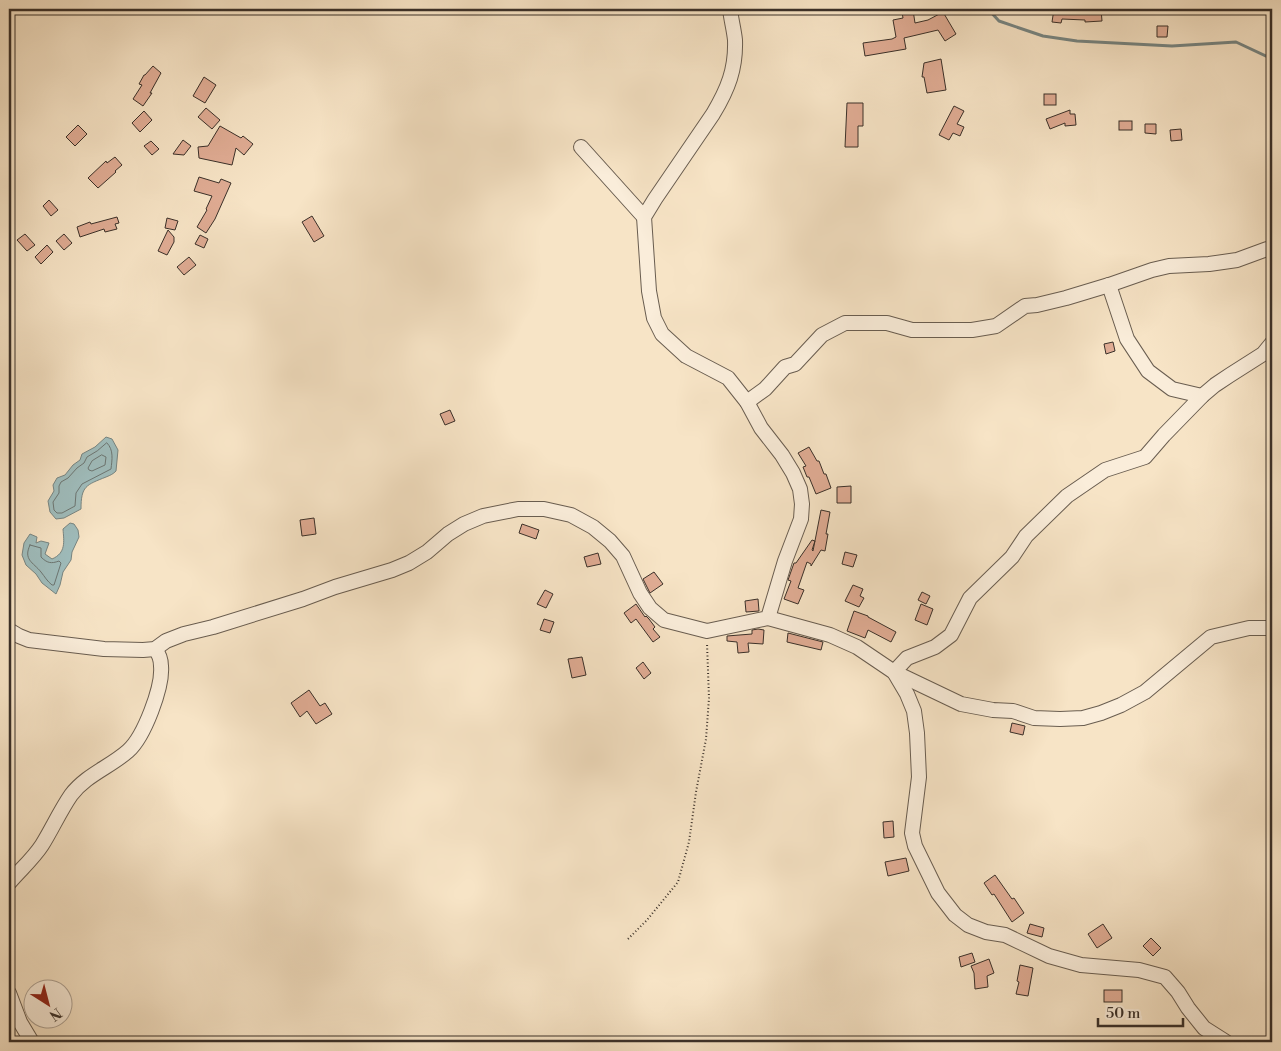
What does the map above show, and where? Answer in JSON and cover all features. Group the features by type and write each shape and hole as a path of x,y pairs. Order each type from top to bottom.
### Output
{"street":[{"path":"730,9 735,38 731,78 713,114 654,199 644,217 649,291 654,318 662,334 686,356 728,378 748,402 761,428 793,473 800,489 802,504 800,519 768,618"},
{"path":"581,147 644,217"},
{"path":"748,402 765,389 785,367 795,364 822,335 845,323 887,324 912,330 972,330 996,326 1025,306 1037,305 1110,285 1152,270 1169,266 1209,264 1237,260 1267,249"},
{"path":"1110,285 1127,338 1148,371 1172,389 1202,396"},
{"path":"894,672 907,658 935,647 951,635 970,598 1012,557 1026,536 1067,496 1105,470 1145,457 1164,434 1202,396 1215,385 1263,354 1272,343"},
{"path":"9,630 29,640 104,649 143,650 155,648 184,634 213,628 392,570 409,563 427,552 448,534 464,524 483,516 518,509 544,509 571,515 593,527 610,540 622,556 640,593 650,608 664,620 707,631 768,618 830,635 857,647 894,672 961,704 993,710 1013,710 1034,718 1083,718 1101,713 1145,692 1211,637 1249,628 1272,628"},
{"path":"9,882 41,847 71,796 82,782 120,758 138,739 148,720 159,687 162,668 160,656 155,648"},
{"path":"894,672 914,710 916,725 919,777 912,833 915,846 938,893 956,915 968,925 986,932 1004,935 1048,956 1081,965 1139,970 1165,977 1204,1028 1226,1042"},
{"path":"9,993 20,1022 32,1042"}],"path":[{"path":"628,939 647,920 678,882 689,842 706,739 709,698 707,631"}],"water":[{"path":"106,437 112,439 118,450 116,471 86,487 82,495 81,509 64,518 56,519 50,512 48,501 54,491 53,485 57,478 65,475 80,460 82,454 95,447"},
{"path":"70,523 74,524 78,530 79,537 72,552 71,560 63,572 56,594 42,583 26,565 22,555 24,543 30,534 37,537 36,543 41,541 49,543 45,554 52,559 57,557 64,543 63,529"}],"building":[{"path":"1054,9 1101,9 1102,21 1085,22 1085,20 1062,19 1061,23 1052,22"},
{"path":"913,10 915,23 928,20 943,12 956,34 945,41 938,30 904,38 906,49 865,56 863,43 896,37 893,20 903,18 902,12"},
{"path":"1157,26 1168,26 1167,37 1157,37"},
{"path":"941,59 946,90 927,93 924,77 922,77 924,63"},
{"path":"153,66 161,73 150,93 152,93 143,106 133,99 142,85 139,84 144,75"},
{"path":"204,77 216,85 205,103 193,96"},
{"path":"1044,94 1056,94 1056,105 1044,105"},
{"path":"847,103 863,103 863,126 858,126 858,147 845,147"},
{"path":"954,106 964,111 957,124 964,127 960,136 953,133 949,140 939,135"},
{"path":"206,108 220,120 212,129 198,117"},
{"path":"1070,110 1070,114 1075,114 1076,125 1065,126 1065,123 1050,129 1046,119"},
{"path":"144,111 152,120 140,132 132,123"},
{"path":"1119,121 1132,121 1132,130 1119,130"},
{"path":"1145,124 1156,124 1156,134 1145,133"},
{"path":"78,125 87,134 75,146 66,137"},
{"path":"220,126 241,138 243,136 253,144 244,155 236,148 232,165 199,158 198,147 208,146"},
{"path":"1181,129 1182,140 1171,141 1170,130"},
{"path":"183,140 191,146 184,155 173,154"},
{"path":"151,141 159,149 152,155 144,146"},
{"path":"115,157 122,165 98,188 88,178 106,161 107,163"},
{"path":"199,177 219,183 221,179 231,183 215,219 206,233 197,227 207,210 212,196 194,191"},
{"path":"49,200 58,210 51,216 43,206"},
{"path":"312,216 324,236 314,242 302,222"},
{"path":"117,217 119,223 115,224 117,229 105,232 104,229 80,237 77,227 90,222 91,224"},
{"path":"167,218 178,221 175,230 165,228"},
{"path":"168,230 174,237 174,242 167,255 158,251"},
{"path":"25,234 35,245 27,251 17,240"},
{"path":"64,234 72,243 64,250 56,241"},
{"path":"200,235 208,239 204,248 195,244"},
{"path":"47,245 53,252 41,264 35,257"},
{"path":"189,257 196,265 184,275 177,267"},
{"path":"1113,342 1115,351 1106,354 1104,344"},
{"path":"450,410 455,421 445,425 440,414"},
{"path":"809,447 817,461 819,461 824,474 826,474 831,488 816,494 803,467 806,466 798,453"},
{"path":"851,486 851,503 837,503 837,487"},
{"path":"821,510 830,512 825,551 821,550 811,566 807,562 798,588 804,590 798,604 784,599 791,581 788,580 794,563 796,563 812,540 815,541"},
{"path":"314,518 316,534 302,536 300,520"},
{"path":"522,524 539,530 536,539 519,533"},
{"path":"845,552 857,555 853,567 842,564"},
{"path":"598,553 601,564 587,567 584,557"},
{"path":"654,572 663,584 650,593 643,579"},
{"path":"853,585 863,589 860,596 864,598 859,607 845,601"},
{"path":"545,590 553,594 546,608 537,604"},
{"path":"922,592 930,596 926,604 918,600"},
{"path":"758,599 759,611 746,612 745,601"},
{"path":"636,604 655,627 653,629 660,637 653,642 636,619 631,623 624,613"},
{"path":"921,604 933,609 927,625 915,620"},
{"path":"854,611 868,616 896,632 891,642 868,630 865,638 847,631"},
{"path":"544,619 554,622 550,633 540,630"},
{"path":"752,630 764,630 763,644 748,643 749,652 738,653 737,642 727,641 727,636 752,634"},
{"path":"788,633 823,642 821,650 787,642"},
{"path":"582,657 586,675 572,678 568,659"},
{"path":"643,662 651,673 644,679 636,668"},
{"path":"309,690 320,706 325,703 332,714 316,724 307,711 300,717 291,703"},
{"path":"1012,723 1025,726 1023,735 1010,732"},
{"path":"893,821 894,837 884,838 883,822"},
{"path":"906,858 909,871 888,876 885,862"},
{"path":"995,875 1024,913 1012,922 994,894 992,895 984,883"},
{"path":"1030,924 1044,928 1042,937 1027,933"},
{"path":"1103,924 1112,938 1097,948 1088,934"},
{"path":"1151,938 1161,948 1153,956 1143,946"},
{"path":"972,953 975,962 961,967 959,957"},
{"path":"989,959 994,973 987,976 988,987 975,989 974,973 971,966"},
{"path":"1020,965 1033,968 1028,996 1016,994"},
{"path":"1104,990 1122,990 1122,1002 1104,1002"}],"waterway":[{"path":"988,9 999,21 1043,36 1077,41 1172,46 1236,42 1272,59"}]}
